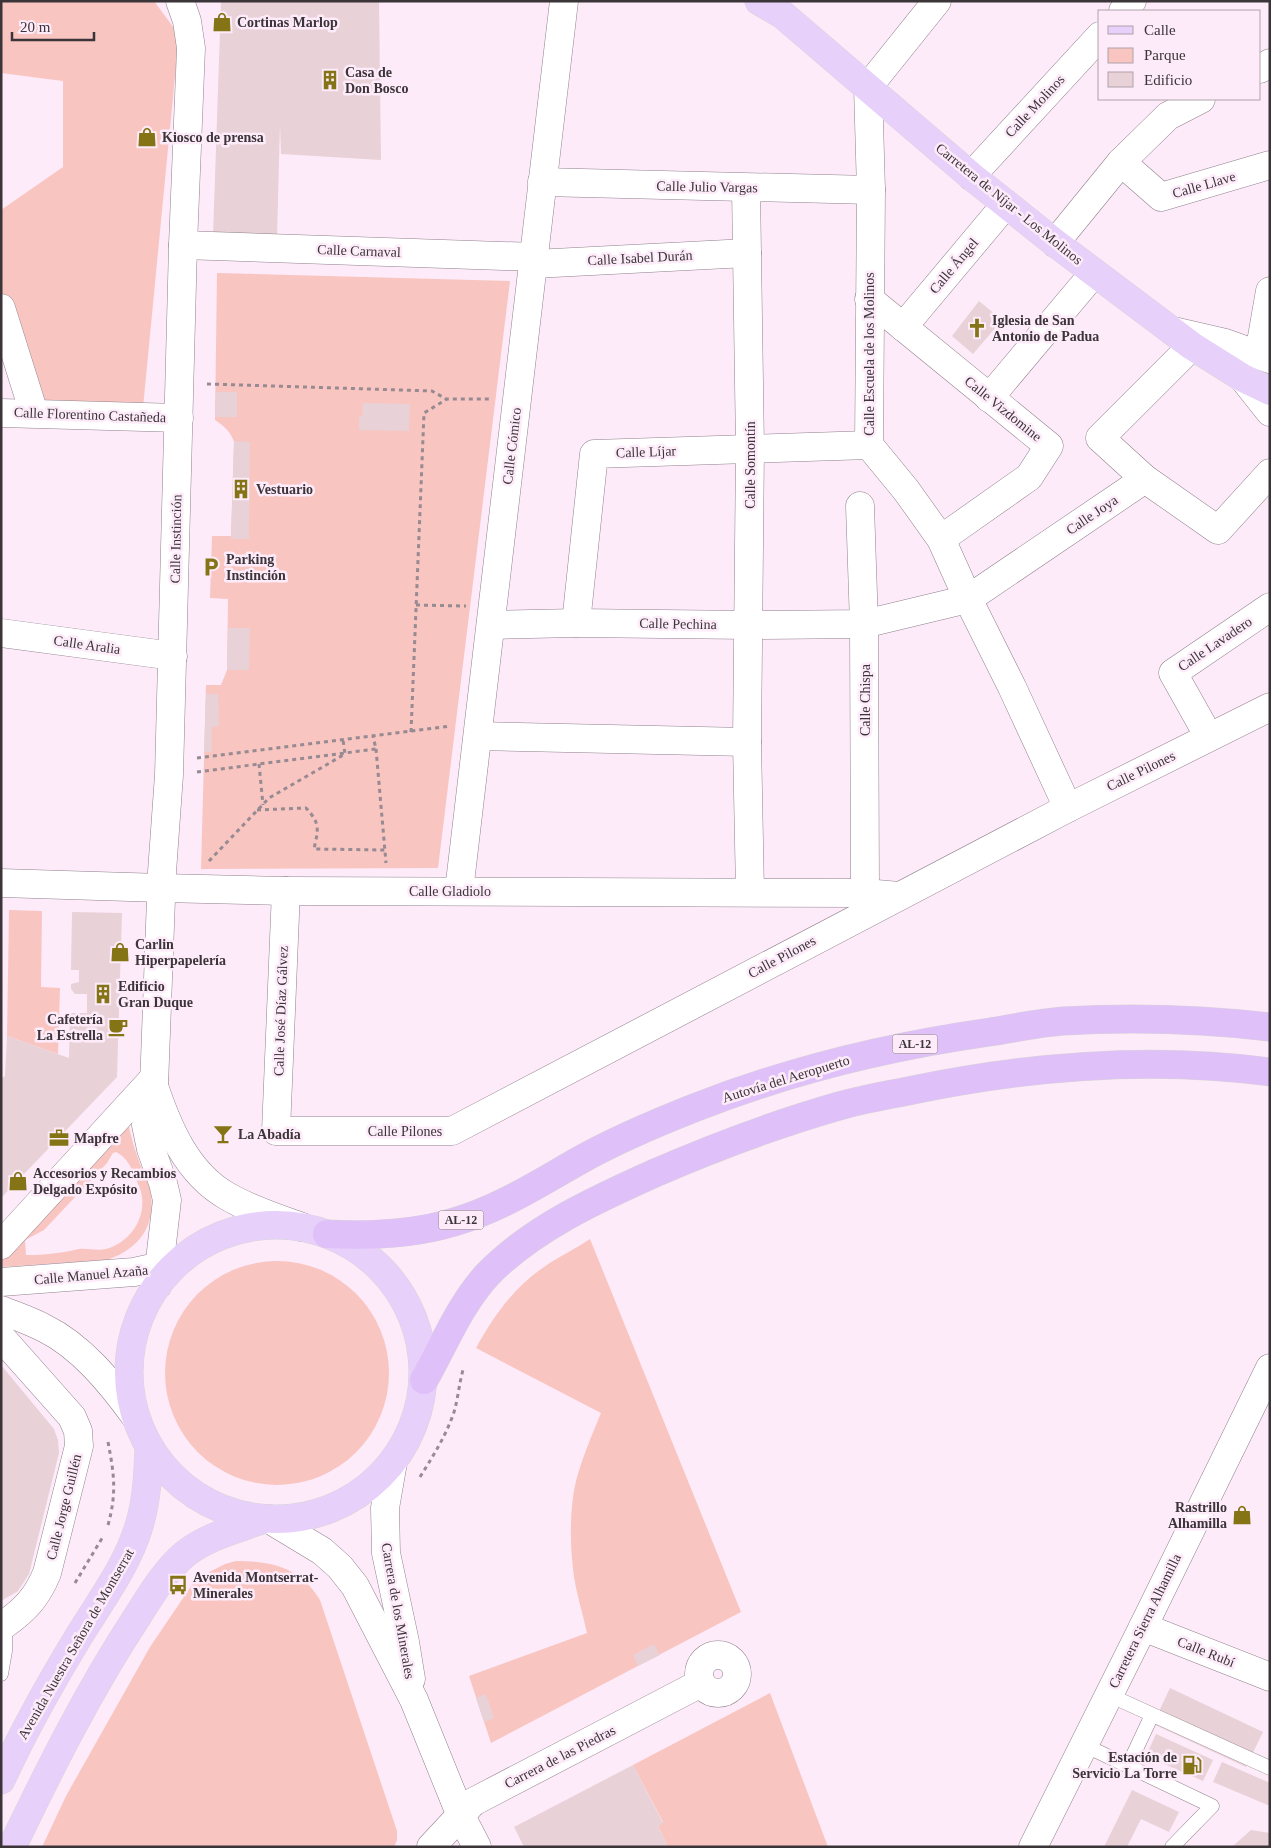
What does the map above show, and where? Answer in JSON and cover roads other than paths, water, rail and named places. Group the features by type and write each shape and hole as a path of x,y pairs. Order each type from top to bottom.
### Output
{"highway":[{"name":"Autovía del Aeropuerto","path":"315,1230 384,1233 418,1229 457,1221 501,1204 606,1146 698,1107 839,1062 933,1040 1061,1021 1182,1019 1270,1027"},
{"path":"424,1380 472,1293 489,1273 514,1250 540,1232 601,1198 708,1151 754,1134 868,1099 941,1084 1031,1071 1138,1063 1270,1072"}],"main road":[{"name":"Carretera de Níjar - Los Molinos","path":"759,1 783,15 971,176 1094,273 1192,346 1243,378 1270,391"},
{"path":"12,1847 50,1768 127,1631 164,1578 184,1555 198,1545 218,1535 267,1519 308,1515 345,1502 371,1485 393,1462 412,1430 420,1405 424,1380 423,1353 413,1314 400,1291 373,1261 351,1245 315,1230 272,1225 242,1229 222,1235 204,1244 165,1272 141,1313 134,1333 130,1354 129,1385 135,1416 149,1446 166,1470 198,1497 211,1504 238,1514 267,1519"},
{"name":"Avenida Nuestra Señora de Montserrat","path":"1,1780 56,1675 117,1574 131,1547 145,1504 149,1446"}],"street":[{"name":"Calle Cómico","path":"459,891 564,1"},
{"path":"868,87 937,1"},
{"name":"Calle Instinción","path":"165,1272 167,1200 151,1149 146,1125 154,1082 173,656 183,245 191,48 187,21 180,2"},
{"name":"Calle Molinos","path":"971,176 1098,38"},
{"name":"Calle Escuela de los Molinos","path":"868,87 871,190 868,445 906,490 942,539 968,599 1012,687 1068,808"},
{"path":"1055,243 1121,162 1168,116 1199,100"},
{"name":"Calle Llave","path":"1121,162 1161,197 1270,165"},
{"name":"Calle Julio Vargas","path":"542,182 871,190"},
{"name":"Calle Somontín","path":"746,188 750,448 747,742 750,892"},
{"name":"Calle Ángel","path":"903,327 1006,204"},
{"name":"Calle Carnaval","path":"183,245 534,260"},
{"name":"Calle Isabel Durán","path":"534,260 746,253"},
{"path":"990,398 1094,273"},
{"path":"1170,330 1225,343 1264,357 1270,291"},
{"name":"Calle Vizdomine","path":"869,299 1049,446 1029,477 942,539"},
{"path":"1,308 34,413"},
{"path":"1192,346 1100,438 1145,479 1218,530 1270,473"},
{"path":"1243,378 1270,412"},
{"name":"Calle Florentino Castañeda","path":"1,413 178,418"},
{"name":"Calle Líjar","path":"576,623 594,454 868,445"},
{"name":"Calle Joya","path":"864,624 968,599 1145,479"},
{"name":"Calle Chispa","path":"860,506 864,624 865,893"},
{"name":"Calle Lavadero","path":"1209,738 1173,673 1270,607"},
{"name":"Calle Pechina","path":"491,625 576,623 864,624"},
{"name":"Calle Aralia","path":"1,633 173,656"},
{"name":"Calle Pilones","path":"276,1131 452,1131 898,896 1270,707"},
{"path":"479,729 747,742"},
{"name":"Calle Gladiolo","path":"1,883 286,891 750,892 865,893 898,896"},
{"name":"Calle José Díaz Gálvez","path":"276,1131 286,891"},
{"path":"1,1245 154,1082"},
{"name":"Calle Instinción","path":"154,1082 164,1115 181,1149 194,1169 205,1181 227,1196 240,1202 315,1230"},
{"name":"Calle Manuel Azaña","path":"1,1282 134,1272 165,1272"},
{"path":"1,1310 45,1328 62,1338 97,1370 135,1416"},
{"name":"Calle Jorge Guillén","path":"1,1337 72,1417 78,1431 79,1446 48,1573 37,1595 28,1605 3,1625"},
{"name":"Carretera Sierra Alhamilla","path":"1033,1847 1267,1382"},
{"name":"Carrera de los Minerales","path":"393,1462 385,1508 386,1553 405,1642 414,1700"},
{"name":"Carrera de los Minerales","path":"267,1519 322,1551 348,1576 362,1597 414,1700 461,1816 477,1847"},
{"name":"Calle Rubí","path":"1143,1627 1270,1677"},
{"name":"Carrera de las Piedras","path":"431,1847 473,1802 701,1683"}],"lane":[{"path":"1,1674 5,1651 3,1625"},
{"path":"1109,1695 1270,1768"},
{"path":"1128,1766 1152,1715"},
{"path":"1084,1745 1212,1806 1172,1847"}],"place":[{"name":"Cortinas Marlop","path":"222,22"},
{"name":"Casa de Don Bosco","path":"330,80"},
{"name":"Kiosco de prensa","path":"147,137"},
{"name":"Iglesia de San Antonio de Padua","path":"977,328"},
{"name":"Vestuario","path":"241,489"},
{"name":"Parking Instinción","path":"211,567"},
{"name":"Carlin Hiperpapelería","path":"120,952"},
{"name":"Edificio Gran Duque","path":"103,994"},
{"name":"Cafetería La Estrella","path":"118,1027"},
{"name":"La Abadía","path":"223,1134"},
{"name":"Mapfre","path":"59,1138"},
{"name":"Accesorios y Recambios Delgado Expósito","path":"18,1181"},
{"name":"Rastrillo Alhamilla","path":"1242,1515"},
{"name":"Avenida Montserrat- Minerales","path":"178,1585"},
{"name":"Estación de Servicio La Torre","path":"1192,1765"}]}
